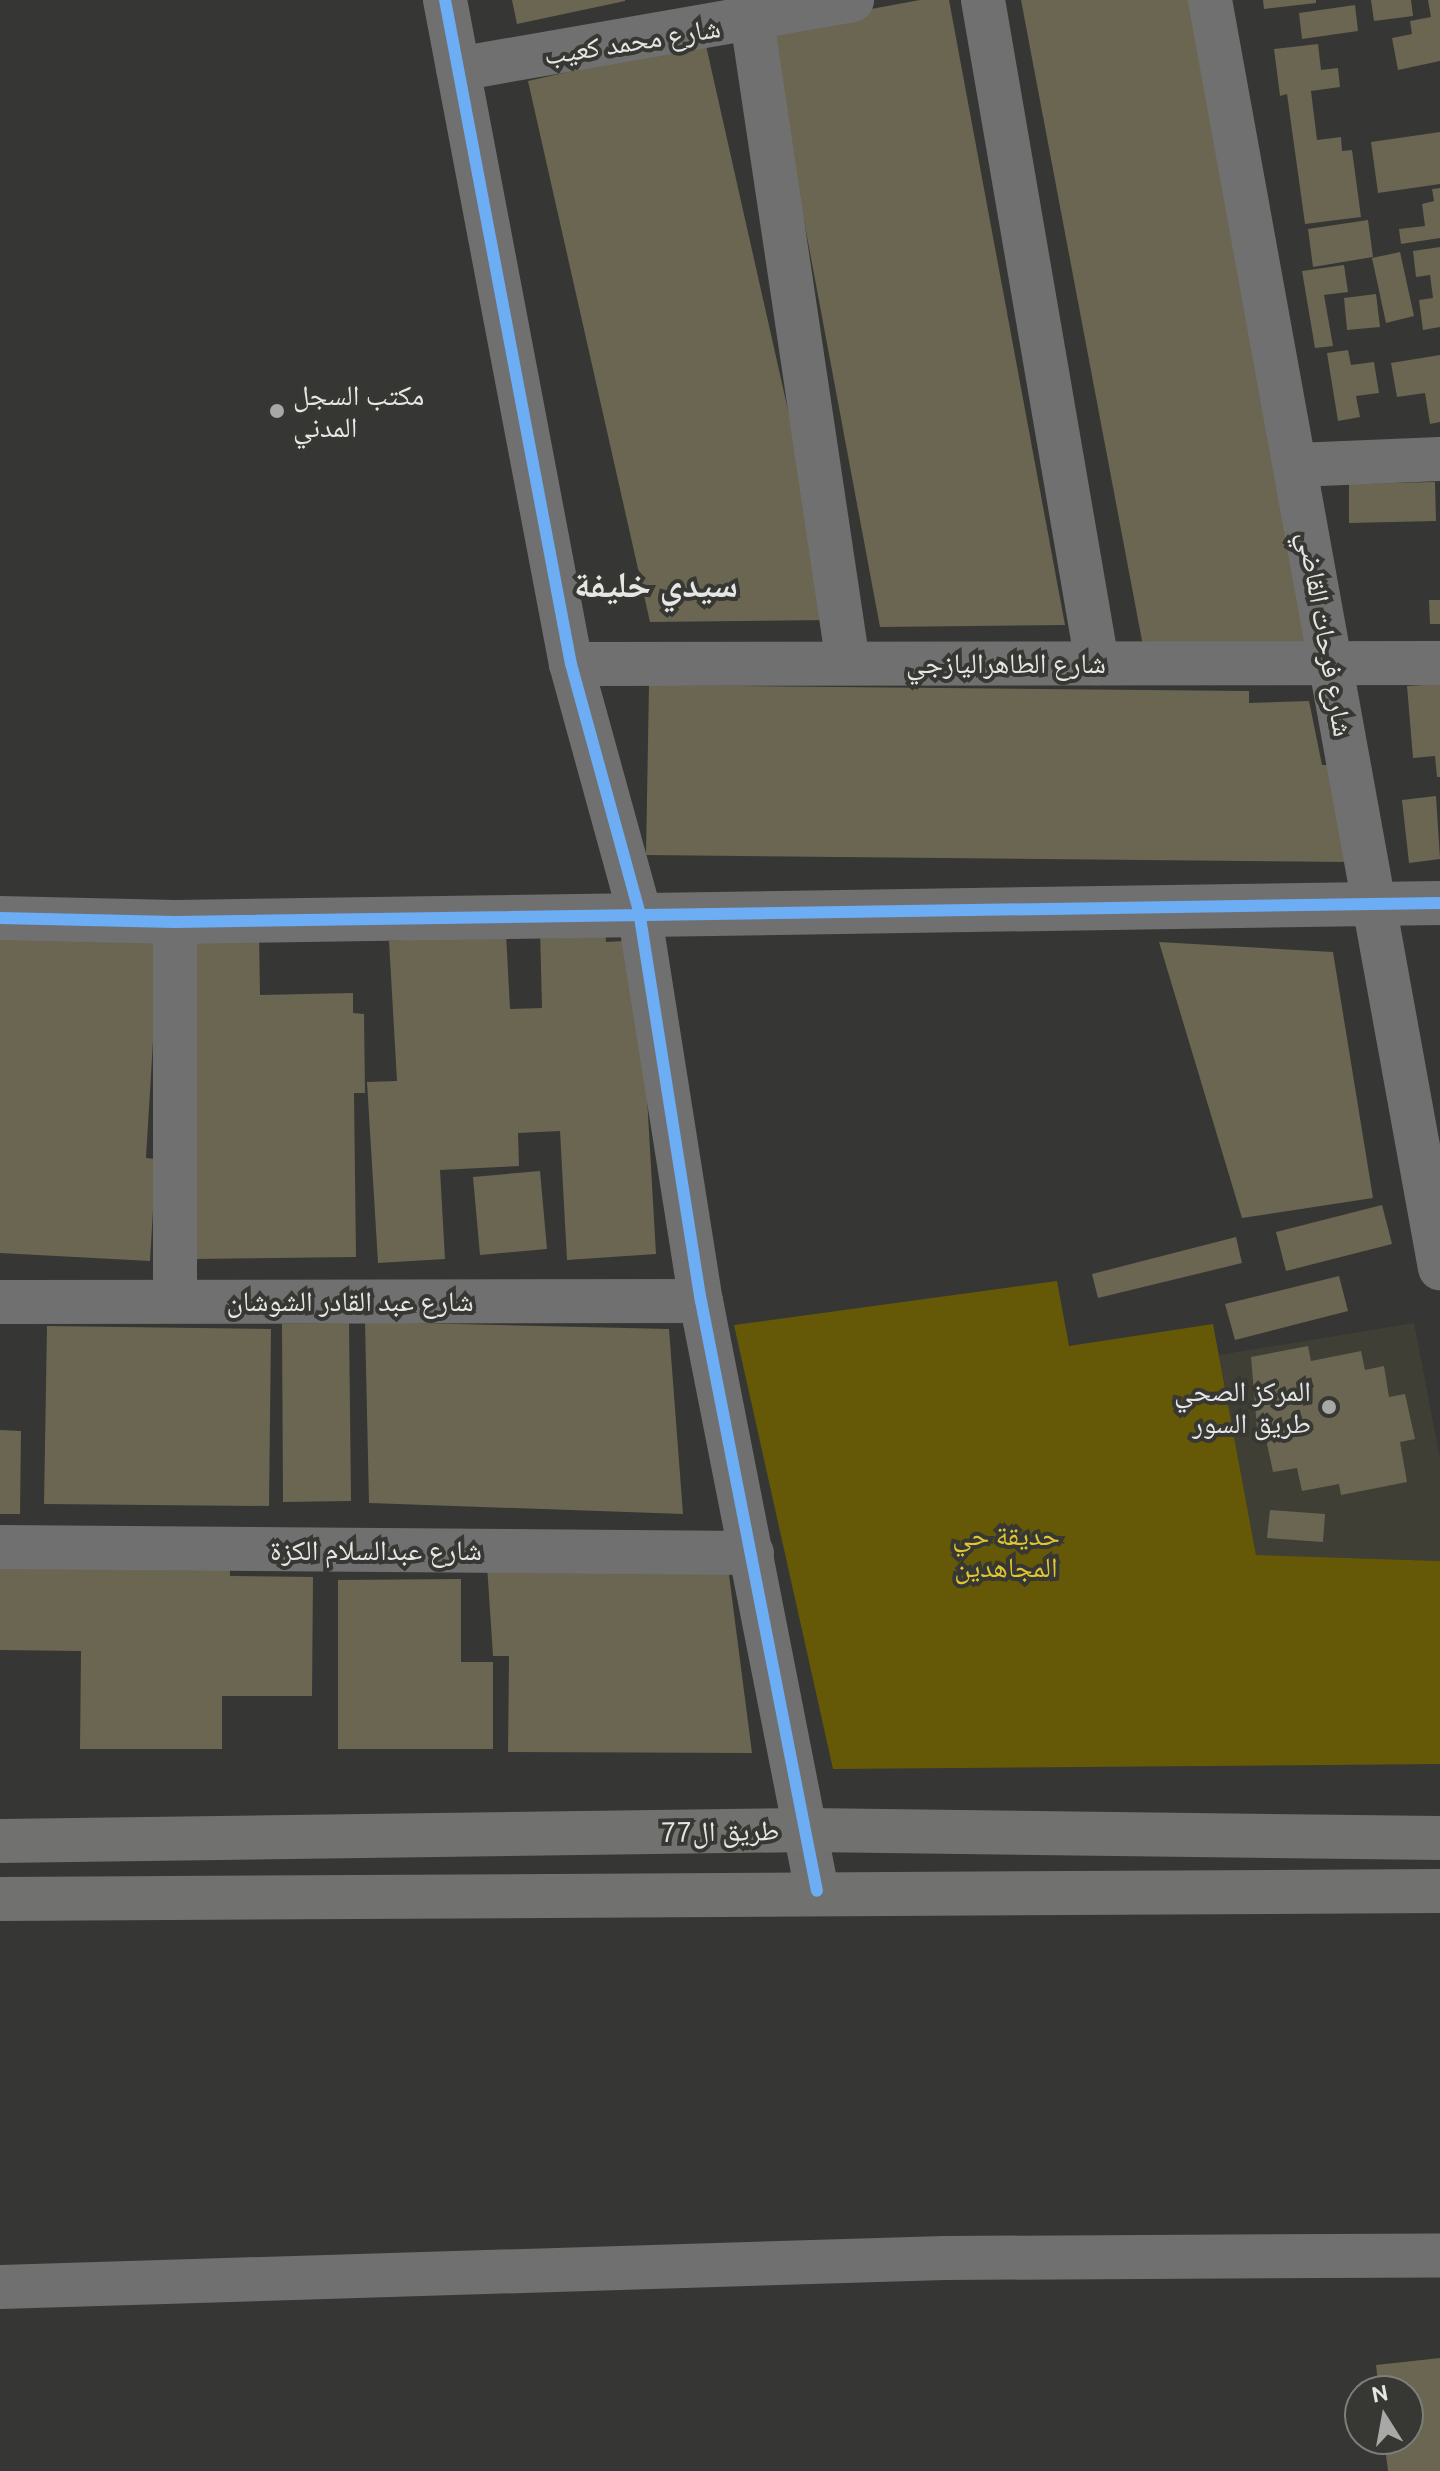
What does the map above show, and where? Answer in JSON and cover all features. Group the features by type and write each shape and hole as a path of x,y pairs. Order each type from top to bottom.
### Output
{"main road":[{"name":"طريق ال77","path":"0,1841 808,1830 1440,1838"},
{"path":"0,1899 817,1891 1440,1891"}],"street":[{"path":"445,0 571,664 639,911 701,1301 808,1830 817,1891"},
{"name":"شارع محمد كعيب","path":"458,69 751,11 852,0"},
{"path":"983,0 1097,663"},
{"name":"شارع فرحات القاضي","path":"1210,0 1375,904 1428,1138 1440,1268"},
{"path":"751,11 848,663"},
{"path":"1296,465 1440,459"},
{"name":"شارع الطاهراليازجي","path":"571,664 1097,663 1332,667 1440,663"},
{"path":"0,918 175,922 639,911 1440,903"},
{"path":"175,922 175,1301"},
{"name":"شارع عبد القادر الشوشان","path":"0,1302 701,1301"},
{"name":"شارع عبدالسلام الكزة","path":"0,1547 752,1553"},
{"path":"0,2287 945,2258 1440,2255"}],"shaded area":[{"name":"المركز الصحي طريق السور","path":"1414,1323 1440,1459 1440,1561 1256,1555 1219,1355"}],"green space":[{"name":"حديقة حي المجاهدين","path":"1057,1281 1069,1346 1213,1324 1256,1555 1440,1561 1440,1764 833,1769 734,1325"}],"building":[{"path":"512,0 625,0 625,1 517,24"},
{"path":"920,0 949,0 1065,625 880,627 768,28"},
{"path":"1021,0 1208,0 1321,648 1143,646"},
{"path":"1263,0 1316,0 1316,3 1264,9"},
{"path":"1371,0 1411,0 1413,16 1374,21"},
{"path":"1428,0 1440,0 1440,61 1398,70 1392,38 1412,34 1410,21 1431,17"},
{"path":"1355,5 1358,31 1302,39 1299,13"},
{"path":"705,41 810,508 831,620 650,622 528,81"},
{"path":"1318,44 1321,70 1338,68 1340,87 1311,91 1317,140 1341,137 1342,151 1352,150 1361,217 1305,224 1287,94 1280,96 1274,49"},
{"path":"1440,132 1440,184 1378,193 1371,142"},
{"path":"1440,188 1440,238 1401,244 1399,229 1425,226 1422,204 1434,201 1432,189"},
{"path":"1368,220 1373,257 1313,267 1308,229"},
{"path":"1440,247 1440,327 1423,330 1419,300 1433,298 1430,275 1416,277 1413,251"},
{"path":"1400,252 1414,316 1386,323 1372,258"},
{"path":"1344,265 1348,292 1324,295 1333,346 1315,348 1302,271"},
{"path":"1376,294 1380,327 1347,330 1344,298"},
{"path":"1348,350 1351,365 1374,362 1379,393 1356,396 1360,417 1338,421 1327,353"},
{"path":"1440,355 1440,422 1430,424 1425,393 1397,397 1391,363"},
{"path":"1435,482 1436,521 1349,523 1349,484"},
{"path":"1429,600 1440,600 1440,624 1430,624"},
{"path":"1440,684 1440,777 1437,777 1435,756 1413,758 1407,686"},
{"path":"649,685 1249,691 1249,703 1309,701 1322,765 1353,765 1352,862 646,855"},
{"path":"1436,796 1440,859 1409,863 1402,800"},
{"path":"605,926 606,942 638,940 656,1254 567,1260 560,1131 518,1133 519,1166 440,1170 445,1259 378,1263 367,1082 397,1081 389,941 506,934 510,1009 542,1008 540,929"},
{"path":"259,932 260,995 353,993 353,1013 364,1014 365,1093 354,1093 356,1257 193,1259 188,933"},
{"path":"0,933 159,941 146,1158 156,1159 150,1261 0,1253"},
{"path":"1159,942 1333,952 1373,1198 1242,1218"},
{"path":"540,1171 547,1249 480,1255 473,1177"},
{"path":"1382,1205 1392,1244 1286,1271 1276,1232"},
{"path":"1236,1237 1242,1263 1098,1298 1092,1274"},
{"path":"1339,1276 1348,1311 1235,1340 1225,1304"},
{"path":"365,1322 669,1329 683,1514 369,1503"},
{"path":"349,1323 351,1501 283,1502 282,1324"},
{"path":"47,1326 271,1329 269,1506 44,1504"},
{"path":"1308,1346 1311,1361 1361,1351 1365,1370 1384,1366 1389,1397 1405,1394 1415,1439 1400,1442 1407,1482 1341,1495 1339,1484 1302,1491 1297,1468 1273,1472 1266,1439 1258,1440 1251,1357"},
{"path":"0,1430 21,1431 20,1514 0,1514"},
{"path":"1270,1510 1325,1514 1323,1542 1267,1538"},
{"path":"0,1564 230,1565 230,1576 313,1577 312,1696 222,1696 222,1749 80,1749 81,1651 0,1650"},
{"path":"487,1565 728,1567 752,1753 508,1752 509,1656 493,1656"},
{"path":"461,1579 461,1662 493,1662 493,1749 338,1749 338,1580"},
{"path":"1440,2358 1440,2471 1388,2471 1386,2455 1424,2455 1424,2375 1377,2375 1376,2365"}],"cycle path":[{"path":"445,0 571,664 639,911 701,1301 817,1891"},
{"path":"0,918 175,922 1440,903"}],"place":[{"name":"مكتب السجل المدني","path":"277,411"},
{"name":"المركز الصحي طريق السور","path":"1329,1407"}],"district":[{"name":"سيدي خليفة","path":"656,584"}]}
